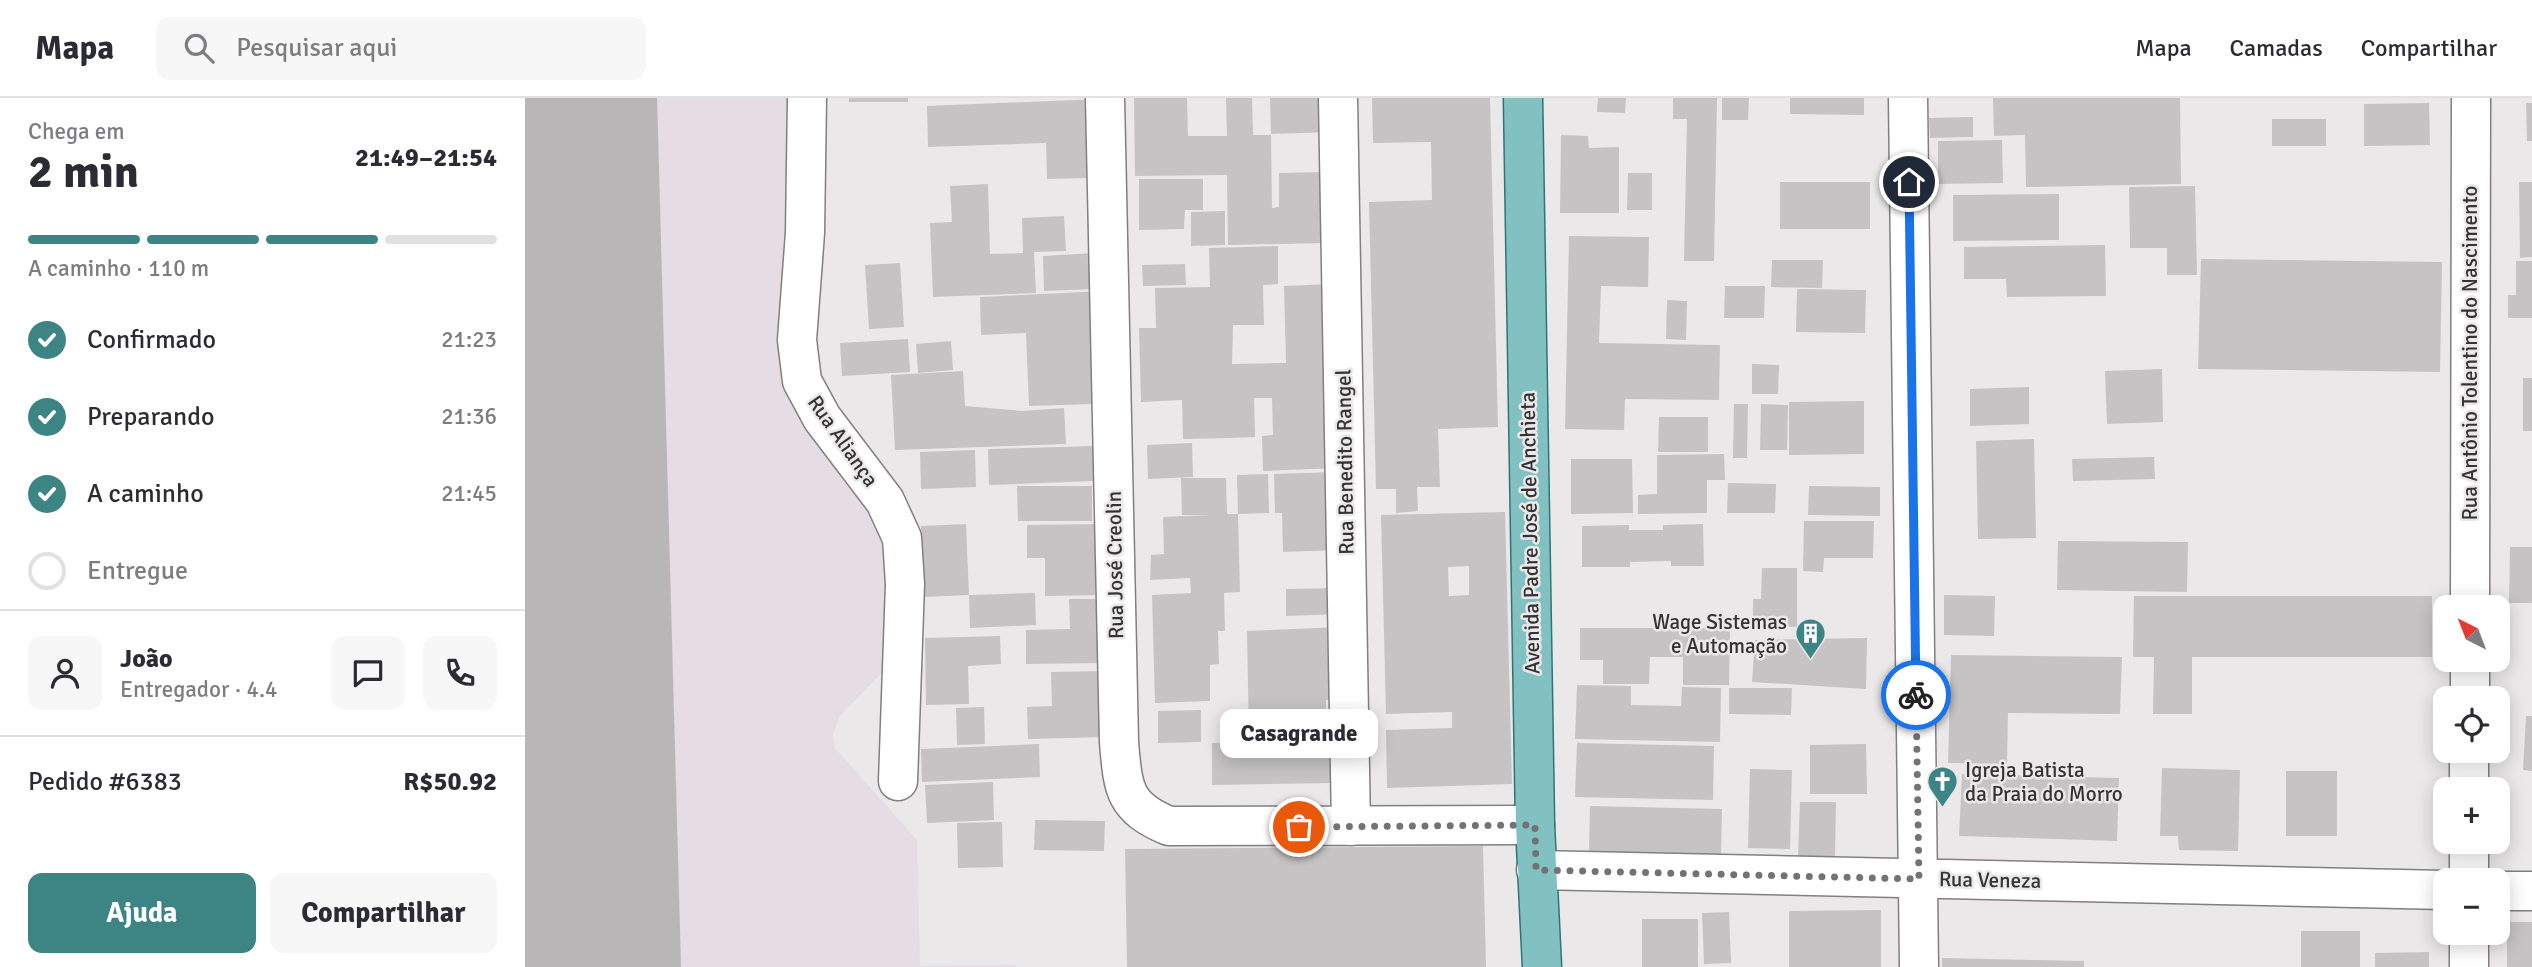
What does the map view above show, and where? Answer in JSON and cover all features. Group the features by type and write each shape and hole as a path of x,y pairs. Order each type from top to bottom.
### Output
{"main road":[{"name":"Avenida Padre José de Anchieta","path":"1523,98 1535,825 1542,967"}],"street":[{"name":"Rua Aliança","path":"807,98 805,233 797,340 802,381 822,418 885,502 902,538 905,584 898,781"},
{"name":"Rua José Creolin","path":"1105,98 1122,783 1133,804 1148,818 1169,827 1535,825"},
{"name":"Rua Benedito Rangel","path":"1338,98 1351,827"},
{"path":"1908,98 1919,967"},
{"name":"Rua Antônio Tolentino do Nascimento","path":"2470,595 2471,98"},
{"name":"Rua Veneza","path":"1536,870 2433,890"},
{"path":"2510,891 2532,891"},
{"path":"2469,945 2469,967"}],"shaded area":[{"path":"525,98 791,98 791,187 779,338 780,370 790,397 889,534 900,654 840,716 833,733 835,748 917,840 920,966 1016,967 525,967"}],"building":[{"path":"849,98 908,98 908,102 849,102"},
{"path":"1134,98 1187,98 1188,136 1227,136 1226,98 1252,98 1253,135 1271,135 1272,208 1279,207 1279,173 1324,172 1325,243 1228,245 1227,175 1135,176"},
{"path":"1270,98 1332,98 1332,132 1271,134"},
{"path":"1372,98 1490,98 1498,427 1438,429 1440,487 1417,487 1418,511 1396,513 1396,489 1376,489 1369,202 1432,200 1431,142 1373,143"},
{"path":"1598,98 1626,98 1625,113 1597,112"},
{"path":"1673,98 1717,98 1714,261 1684,261 1687,119 1673,119"},
{"path":"1722,98 1749,98 1748,120 1722,120"},
{"path":"1790,98 1864,98 1864,115 1790,114"},
{"path":"1993,98 2180,98 2181,184 2026,187 2025,135 1994,136"},
{"path":"1099,99 1101,140 1086,141 1087,178 1047,179 1046,143 928,147 927,106"},
{"path":"2429,103 2430,145 2364,146 2364,104"},
{"path":"2526,103 2532,103 2532,141 2527,141"},
{"path":"1973,117 1973,137 1930,138 1929,118"},
{"path":"2272,119 2326,119 2326,146 2272,146"},
{"path":"1561,135 1588,136 1589,148 1619,147 1619,213 1560,213"},
{"path":"2002,140 2003,183 1938,184 1938,141"},
{"path":"1628,173 1652,173 1652,210 1627,210"},
{"path":"1139,179 1203,179 1203,210 1185,210 1184,229 1139,230"},
{"path":"1780,182 1870,182 1870,229 1780,229"},
{"path":"2519,182 2532,182 2532,257 2520,258"},
{"path":"988,184 990,254 1023,253 1022,218 1064,216 1066,251 1034,252 1036,293 933,297 930,223 952,222 950,186"},
{"path":"2195,186 2197,275 2167,275 2167,248 2130,248 2129,187"},
{"path":"2059,194 2059,240 1953,241 1953,195"},
{"path":"1225,211 1225,245 1191,246 1191,212"},
{"path":"1569,236 1649,237 1648,287 1601,286 1599,343 1720,345 1719,400 1625,399 1624,430 1565,429"},
{"path":"2105,245 2106,296 2007,297 2006,279 1964,279 1964,247"},
{"path":"1278,246 1278,284 1263,285 1264,325 1233,325 1232,364 1286,363 1284,286 1332,284 1337,468 1263,471 1262,436 1273,435 1272,398 1254,398 1255,437 1231,438 1183,439 1182,400 1141,402 1139,328 1156,328 1155,288 1210,287 1209,248"},
{"path":"1095,253 1096,289 1044,291 1043,256"},
{"path":"2201,259 2442,262 2440,372 2198,369"},
{"path":"1772,260 1823,260 1822,288 1771,287"},
{"path":"2516,261 2532,261 2532,318 2508,318 2508,295 2516,295"},
{"path":"900,263 904,327 869,329 865,265"},
{"path":"1185,264 1186,285 1143,286 1142,265"},
{"path":"1725,286 1765,286 1764,318 1724,318"},
{"path":"1797,289 1866,290 1865,333 1796,332"},
{"path":"1104,291 1106,365 1091,366 1092,404 1029,406 1026,333 981,335 980,297"},
{"path":"1667,300 1687,301 1686,340 1666,339"},
{"path":"908,339 910,372 842,376 840,343"},
{"path":"951,341 953,370 918,373 916,344"},
{"path":"1752,364 1779,365 1778,394 1752,394"},
{"path":"2162,369 2163,422 2107,424 2105,371"},
{"path":"963,371 965,406 1023,411 1064,408 1066,444 895,450 891,375"},
{"path":"2523,378 2532,378 2532,431 2523,431"},
{"path":"2029,387 2029,424 1970,426 1970,389"},
{"path":"1864,401 1864,454 1789,455 1789,402"},
{"path":"1734,404 1748,404 1747,458 1733,458"},
{"path":"1761,404 1788,405 1787,450 1760,450"},
{"path":"1659,417 1708,417 1708,452 1658,452"},
{"path":"2034,439 2036,538 1978,539 1976,441"},
{"path":"1192,443 1193,477 1148,479 1147,445"},
{"path":"1093,446 1094,481 989,485 988,449"},
{"path":"975,450 976,487 921,489 920,452"},
{"path":"1724,454 1725,480 1707,480 1707,513 1638,514 1638,495 1657,494 1657,455"},
{"path":"2154,457 2155,479 2073,481 2072,459"},
{"path":"1571,459 1632,459 1633,513 1571,514"},
{"path":"1336,472 1338,550 1283,552 1282,513 1275,513 1274,474"},
{"path":"1268,474 1269,513 1238,514 1237,475"},
{"path":"1181,478 1226,478 1227,514 1238,514 1240,592 1224,593 1225,631 1218,631 1219,664 1210,665 1210,701 1155,703 1152,595 1191,593 1190,578 1150,580 1151,555 1164,554 1163,517 1210,515 1182,515"},
{"path":"1728,483 1776,484 1775,513 1727,513"},
{"path":"1017,486 1092,486 1092,521 1018,521"},
{"path":"1809,486 1880,487 1880,516 1808,515"},
{"path":"1505,512 1512,784 1387,788 1386,730 1452,728 1452,712 1386,714 1381,515","holes":["1469,566 1469,595 1449,596 1448,567"]},
{"path":"1804,521 1874,521 1873,558 1824,558 1823,572 1803,571"},
{"path":"966,524 969,595 924,597 921,526"},
{"path":"1105,524 1105,595 1045,596 1045,558 1027,558 1027,525"},
{"path":"1703,524 1704,566 1671,566 1671,561 1630,562 1630,567 1582,567 1582,526 1629,525 1629,530 1663,530 1663,525"},
{"path":"2058,541 2188,542 2187,592 2057,590"},
{"path":"2510,547 2532,547 2532,603 2510,603"},
{"path":"1762,568 1797,568 1797,627 1753,626 1753,599 1761,599"},
{"path":"1339,588 1340,614 1286,616 1286,589"},
{"path":"1035,593 1036,625 970,628 969,595"},
{"path":"1944,595 1995,596 1994,636 1944,635"},
{"path":"2134,596 2432,596 2432,657 2192,657 2192,714 2153,714 2154,657 2133,657"},
{"path":"1069,599 1104,599 1105,663 1026,664 1026,630 1070,629"},
{"path":"1341,627 1343,700 1326,700 1326,737 1249,740 1247,631"},
{"path":"1580,628 1730,628 1729,685 1683,685 1683,657 1650,657 1649,684 1603,684 1603,660 1580,660"},
{"path":"1000,636 1001,664 968,666 969,704 926,705 925,638"},
{"name":"Wage Sistemas e Automação","path":"1867,638 1866,689 1752,682 1755,640"},
{"path":"1951,655 2122,657 2120,714 2008,713 2007,764 1948,763"},
{"path":"1104,671 1106,737 1028,739 1027,707 1052,706 1051,672"},
{"path":"1577,685 1631,686 1631,705 1681,706 1682,687 1721,688 1720,742 1575,739"},
{"path":"1729,688 1792,688 1791,715 1729,714"},
{"path":"984,707 985,744 957,745 956,708"},
{"path":"1201,710 1201,742 1158,743 1158,711"},
{"path":"2526,716 2532,716 2532,771 2523,770"},
{"path":"1339,741 1333,783 1212,785 1212,743"},
{"path":"1577,743 1714,746 1713,800 1575,797"},
{"path":"1039,744 1040,777 922,782 921,749"},
{"path":"1866,744 1867,794 1810,794 1810,745"},
{"path":"2162,768 2240,770 2238,851 2179,850 2178,836 2160,836"},
{"path":"1750,769 1792,770 1790,849 1748,848"},
{"path":"2286,771 2337,771 2337,836 2286,836"},
{"path":"1962,774 2119,778 2117,841 1959,836"},
{"path":"993,782 994,820 927,823 925,785"},
{"path":"1800,802 1836,802 1835,858 1798,857"},
{"path":"1590,806 1722,809 1721,855 1589,852"},
{"path":"1035,820 1105,821 1104,851 1034,850"},
{"path":"1002,822 1003,867 958,868 957,823"},
{"path":"1483,846 1486,967 1127,967 1125,849"},
{"path":"1881,910 1881,967 1789,967 1789,911"},
{"path":"1729,912 1731,963 1704,964 1702,913"},
{"path":"1642,919 1698,919 1698,967 1642,967"},
{"path":"2510,922 2532,922 2532,967 2507,967"},
{"path":"2301,931 2360,931 2360,967 2301,967"},
{"path":"2429,952 2429,967 2375,967 2375,953"},
{"path":"1942,958 2084,961 2084,967 1942,967"}],"runway":[{"path":"550,98 574,967"}],"way so far":[{"path":"1299,827 1535,825 1536,870 1919,879 1916,695"}],"place":[{"name":"Wage Sistemas e Automação","path":"1810,661"},
{"name":"Igreja Batista da Praia do Morro","path":"1942,809"},
{"name":"Casagrande","path":"1299,827"}],"route":[{"path":"1909,182 1916,695"}]}
